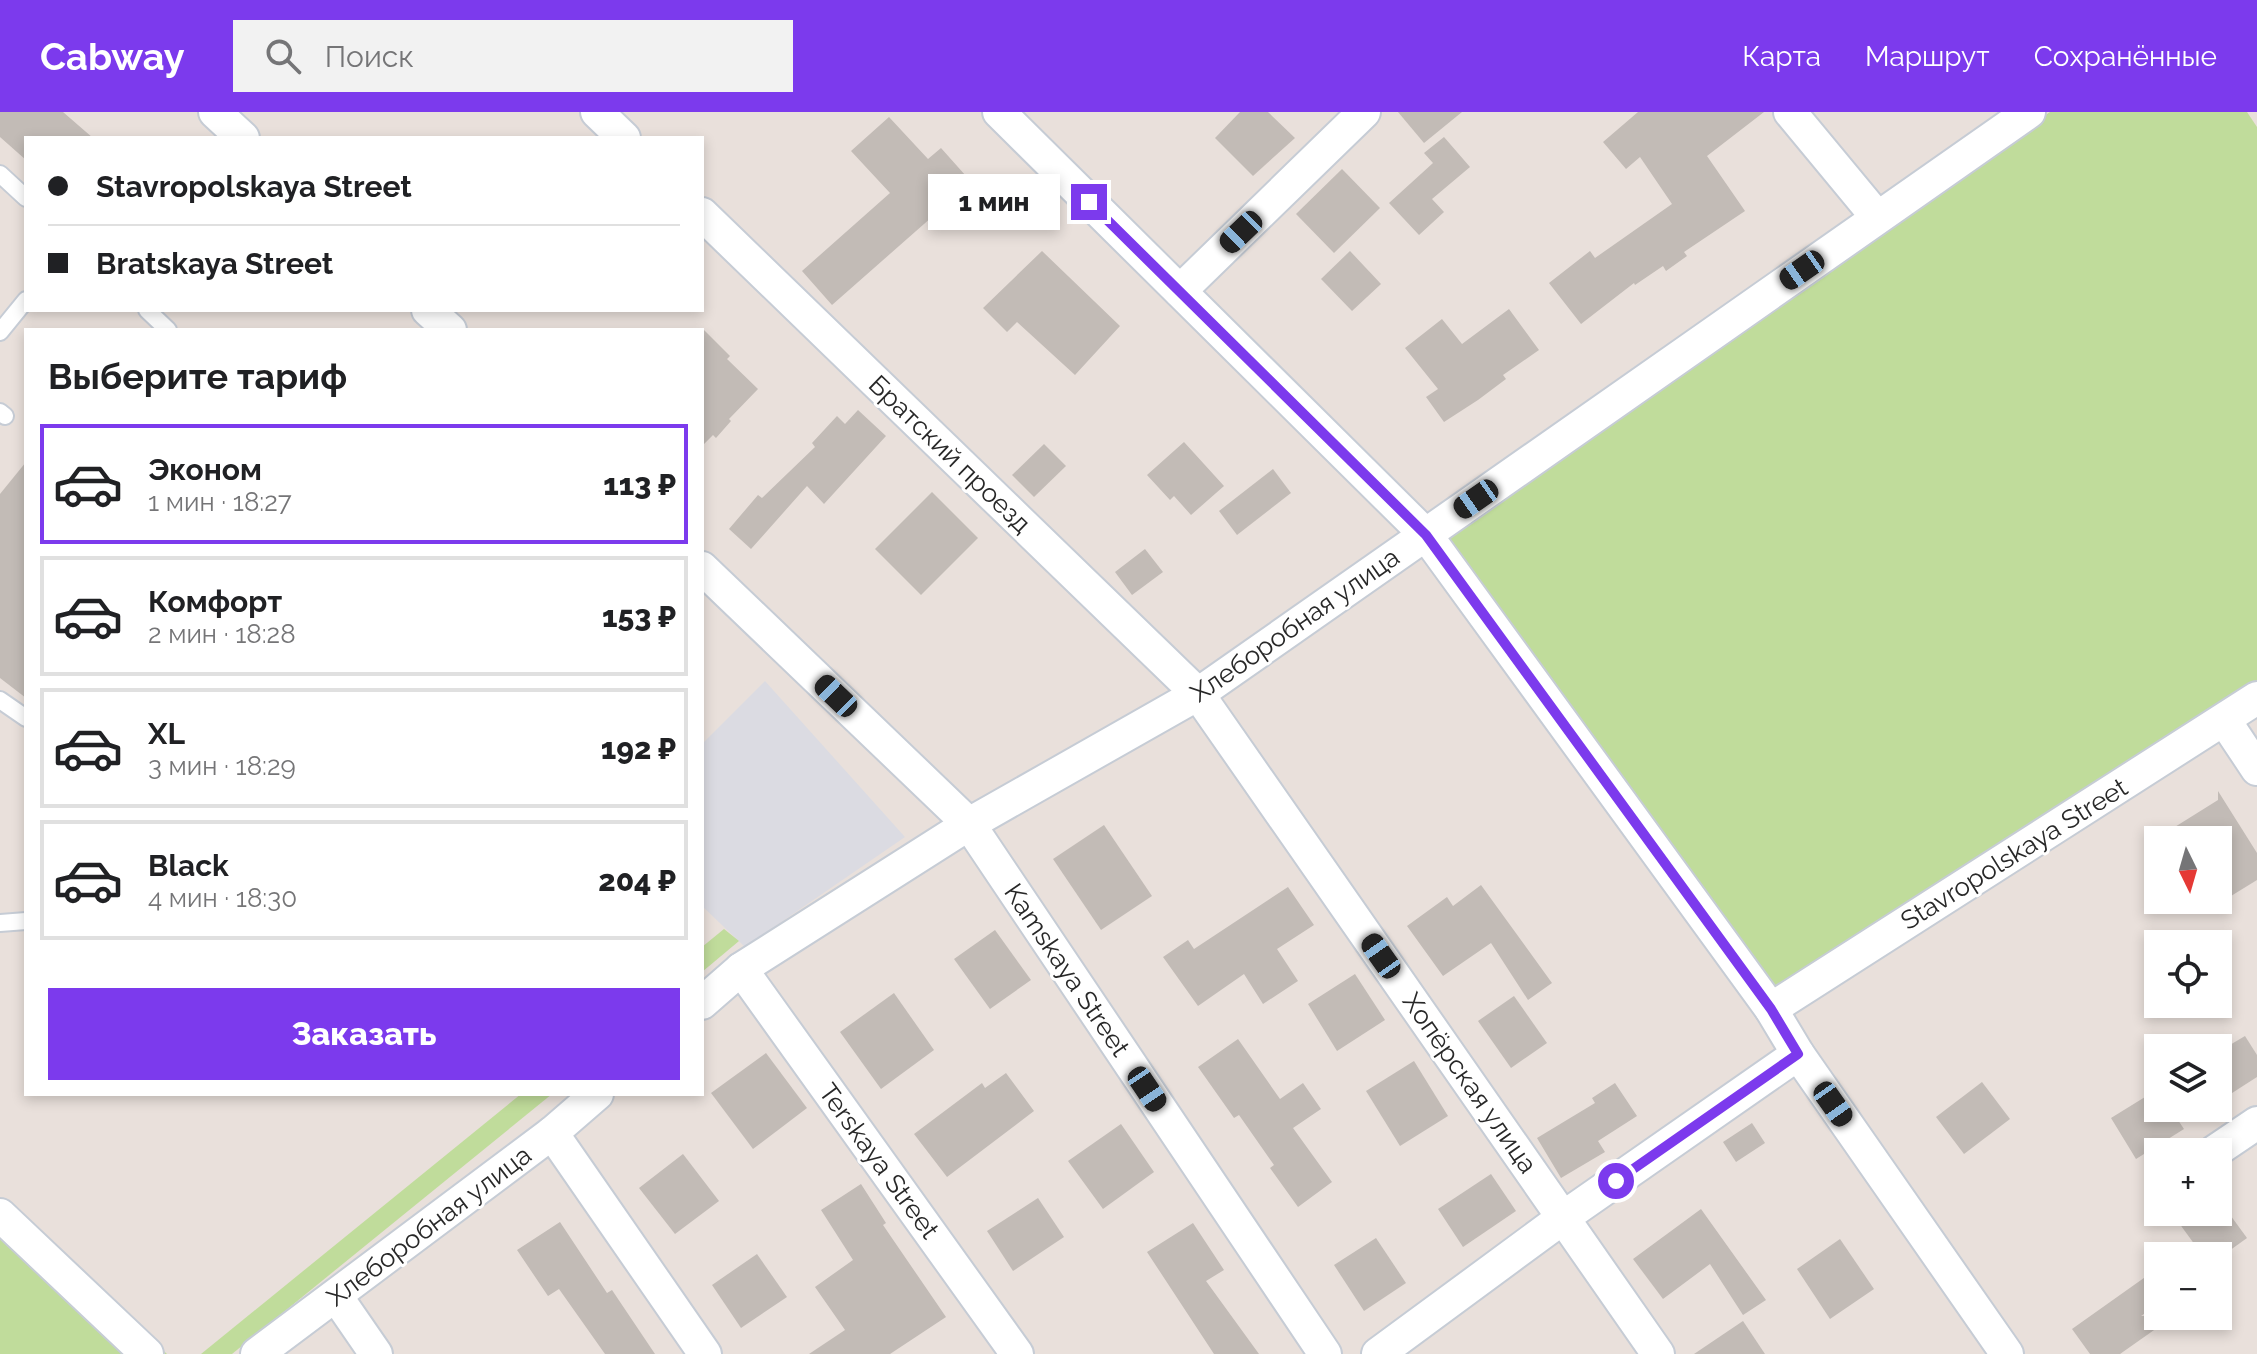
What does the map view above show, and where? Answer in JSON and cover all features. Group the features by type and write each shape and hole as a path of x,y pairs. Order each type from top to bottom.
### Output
{"street":[{"path":"215,112 241,136"},
{"path":"597,112 622,136"},
{"path":"999,112 1426,535 1771,1009 1798,1054 2007,1354"},
{"path":"1180,291 1364,112"},
{"path":"1790,112 1877,217"},
{"name":"Хлеборобная улица","path":"704,1001 741,969 969,824 1198,694 2029,112"},
{"name":"Братский проезд","path":"704,216 1198,694"},
{"path":"430,312 448,328"},
{"name":"Kamskaya Street","path":"704,570 969,824 1325,1354"},
{"name":"Хопёрская улица","path":"1198,694 1658,1354"},
{"name":"Stavropolskaya Street","path":"1771,1009 2257,698"},
{"path":"2225,721 2257,769"},
{"name":"Terskaya Street","path":"741,969 1017,1354"},
{"path":"1378,1354 1564,1217 1798,1054"},
{"name":"Хлеборобная улица","path":"257,1354 552,1133 595,1096"},
{"path":"2232,1140 2257,1123"},
{"path":"552,1133 705,1354"},
{"path":"0,1215 147,1354"},
{"path":"336,1296 376,1354"}],"lane":[{"path":"0,174 24,196"},
{"path":"0,332 24,302"},
{"path":"149,312 166,328"},
{"path":"0,700 24,717"},
{"path":"0,923 24,921"}],"shaded area":[{"path":"765,681 905,837 745,947 704,908 704,742"}],"green space":[{"path":"2050,112 2247,112 2257,127 2257,689 1777,997 1441,538 1881,226"},
{"path":"724,929 739,941 704,970 704,945"},
{"path":"519,1096 550,1096 232,1354 201,1354"},
{"path":"0,1199 167,1354 0,1354"}],"building":[{"path":"0,112 63,112 91,136 24,136 24,158 0,137"},
{"path":"1240,112 1268,112 1295,138 1253,176 1215,138"},
{"path":"1398,112 1462,112 1424,143"},
{"path":"1638,112 1764,112 1707,156 1745,211 1684,252 1687,256 1666,271 1663,266 1634,283 1581,324 1549,283 1590,251 1595,258 1672,204 1640,157 1626,169 1603,142"},
{"path":"889,117 928,159 941,148 974,185 952,205 949,202 832,305 802,271 890,193 851,151"},
{"path":"1444,137 1470,167 1432,199 1444,212 1419,235 1389,203 1433,163 1424,153"},
{"path":"1342,169 1380,208 1334,253 1296,214"},
{"path":"1042,251 1120,326 1075,375 1017,322 1007,332 983,308"},
{"path":"1350,251 1381,284 1352,311 1321,279"},
{"path":"1509,309 1539,350 1503,375 1506,379 1444,422 1426,397 1438,389 1405,348 1442,319 1462,344"},
{"path":"704,330 730,356 727,359 758,389 729,419 731,421 716,438 713,435 704,444"},
{"path":"858,410 886,436 824,504 807,486 751,549 729,529 758,495 762,498 815,447 812,443 837,416 845,424"},
{"path":"1184,442 1224,486 1191,515 1174,496 1170,500 1147,475"},
{"path":"1044,444 1066,466 1034,497 1012,475"},
{"path":"24,464 24,696 0,678 0,494"},
{"path":"1273,469 1291,493 1237,535 1219,511"},
{"path":"932,492 978,538 921,595 875,549"},
{"path":"1145,549 1163,572 1132,595 1115,572"},
{"path":"2218,791 2257,853 2257,880 2232,895 2232,826 2176,826 2218,800"},
{"path":"1104,825 1152,896 1101,930 1053,859"},
{"path":"1481,885 1552,983 1528,1000 1491,943 1443,976 1407,926 1447,897 1453,906"},
{"path":"1288,887 1314,925 1277,949 1298,981 1263,1004 1244,974 1198,1006 1163,957 1188,940 1194,949"},
{"path":"995,930 1031,980 990,1009 954,959"},
{"path":"1355,974 1385,1020 1337,1051 1308,1004"},
{"path":"894,993 934,1050 881,1089 840,1032"},
{"path":"1514,996 1547,1043 1511,1068 1478,1021"},
{"path":"2245,1036 2257,1055 2257,1077 2232,1093 2232,1044"},
{"path":"1238,1039 1280,1099 1303,1083 1321,1109 1293,1128 1332,1182 1298,1207 1270,1168 1274,1165 1239,1115 1234,1118 1198,1067"},
{"path":"766,1053 807,1108 753,1149 711,1093"},
{"path":"1414,1061 1448,1116 1400,1146 1366,1091"},
{"path":"1006,1073 1034,1111 947,1177 914,1134 982,1083 985,1088"},
{"path":"1982,1082 2010,1119 1964,1154 1936,1117"},
{"path":"1615,1083 1637,1116 1598,1141 1605,1152 1561,1178 1537,1138 1595,1103 1592,1098"},
{"path":"2144,1098 2144,1122 2179,1122 2184,1129 2170,1138 2144,1138 2144,1154 2136,1159 2111,1118"},
{"path":"1752,1123 1765,1143 1736,1162 1723,1142"},
{"path":"1121,1124 1154,1172 1103,1209 1068,1161"},
{"path":"683,1154 719,1201 675,1234 639,1188"},
{"path":"1491,1174 1516,1211 1463,1247 1438,1209"},
{"path":"861,1184 886,1223 883,1225 946,1317 890,1354 809,1354 845,1330 815,1287 853,1260 821,1210"},
{"path":"1038,1198 1064,1237 1013,1271 987,1231"},
{"path":"1701,1209 1766,1300 1743,1315 1710,1264 1663,1299 1633,1259"},
{"path":"2232,1217 2247,1238 2232,1249 2232,1242 2193,1242 2181,1226 2232,1226"},
{"path":"560,1222 607,1293 612,1290 655,1354 605,1354 559,1289 548,1296 517,1250"},
{"path":"1193,1223 1224,1270 1206,1281 1259,1354 1214,1354 1147,1252"},
{"path":"1376,1238 1406,1283 1364,1311 1334,1265"},
{"path":"1840,1239 1874,1289 1830,1319 1797,1269"},
{"path":"757,1254 787,1297 741,1328 712,1285"},
{"path":"2144,1278 2144,1314 2141,1316 2144,1316 2144,1330 2154,1330 2120,1354 2090,1354 2072,1329"},
{"path":"1743,1321 1765,1354 1694,1354"}],"route":[{"path":"1089,202 1426,535 1771,1009 1798,1054 1616,1181"}]}
